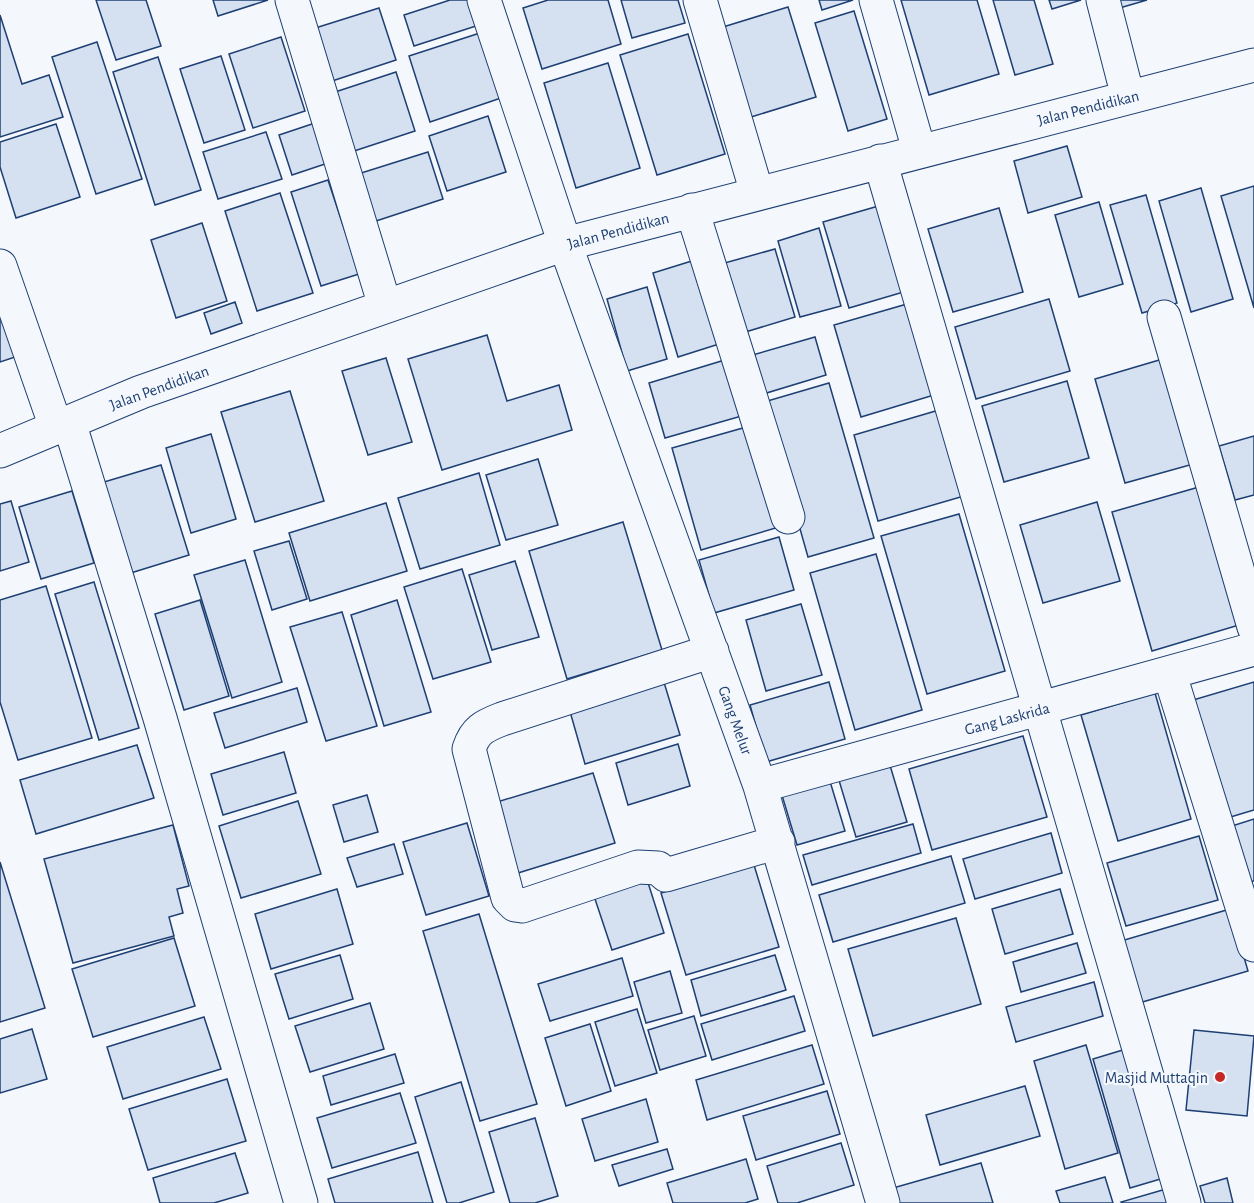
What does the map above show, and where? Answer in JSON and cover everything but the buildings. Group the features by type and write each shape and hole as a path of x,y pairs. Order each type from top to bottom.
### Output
{"street":[{"path":"292,0 386,306"},
{"name":"Gang Melur","path":"484,0 565,244 760,786 883,1203"},
{"path":"700,0 757,193"},
{"path":"876,0 919,150"},
{"path":"1103,0 1128,97"},
{"name":"Jalan Pendidikan","path":"0,451 141,392 565,244 919,150 1254,65"},
{"path":"880,161 1184,1203"},
{"path":"692,210 789,517"},
{"path":"0,266 62,424 160,718 301,1203"},
{"path":"1164,316 1254,627"},
{"name":"Gang Laskrida","path":"760,786 1170,675 1254,650"},
{"path":"712,651 502,719 482,727 473,735 469,749 508,898 515,905 522,906 638,867 658,868 666,875 778,842"},
{"path":"1170,675 1254,945"}],"place":[{"name":"Masjid Muttaqin","path":"1220,1077"}]}
